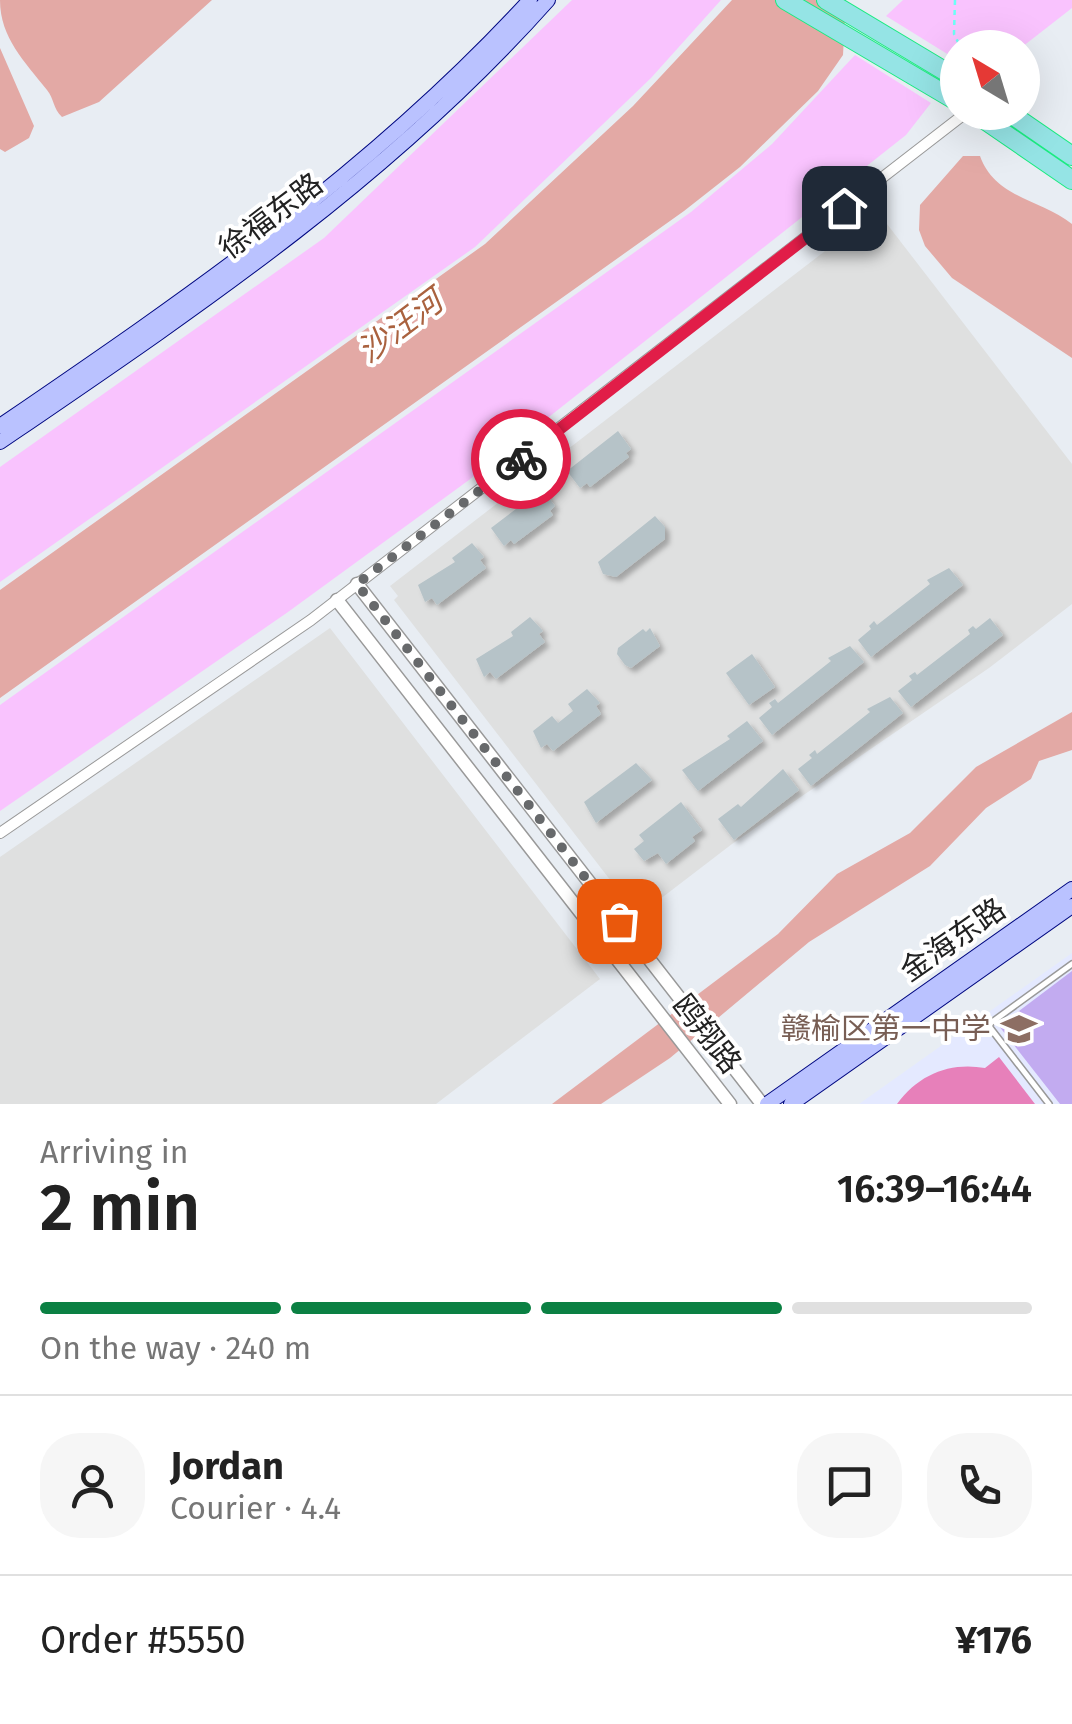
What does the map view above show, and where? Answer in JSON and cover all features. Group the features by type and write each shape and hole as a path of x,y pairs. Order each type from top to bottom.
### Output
{"highway":[{"path":"786,0 940,91"},
{"path":"826,0 940,68"},
{"path":"997,130 1072,180"},
{"path":"1034,130 1072,156"}],"main road":[{"name":"徐福东路","path":"0,426 205,284 325,194 444,90 530,0"},
{"name":"徐福东路","path":"0,442 183,316 334,204 453,100 548,0"},
{"name":"金海东路","path":"764,1104 1072,889"},
{"name":"金海东路","path":"791,1104 1072,906"}],"street":[{"path":"0,833 337,600 947,130"},
{"name":"鸥翔路","path":"357,584 764,1104"},
{"name":"鸥翔路","path":"337,600 730,1104"}],"lane":[{"path":"1049,1104 988,1025 1072,964"}],"path":[{"path":"954,30 955,0"}],"shaded area":[{"path":"572,0 721,0 651,78 475,247 0,582 0,467 324,238"},
{"path":"903,0 1072,0 1072,8 1040,33 940,30 940,49 886,16"},
{"path":"855,55 931,103 906,135 469,480 288,612 0,811 0,705 691,212 772,144"},
{"path":"877,211 1072,464 1072,604 989,668 732,844 638,916 394,600 398,596 390,586"},
{"path":"330,628 600,979 436,1104 0,1104 0,857"},
{"name":"赣榆区第一中学","path":"1072,953 1072,1104 859,1104"},
{"path":"1072,971 1072,1104 1060,1104 999,1026"},
{"path":"999,1057 1035,1104 897,1104 915,1085 936,1072 960,1067 985,1068"}],"water":[{"path":"0,0 212,0 99,102 62,117 9,38"},
{"name":"沙汪河","path":"732,0 846,0 843,55 818,91 740,167 684,211 0,698 0,590 485,244 633,106"},
{"path":"0,48 34,126 29,138 5,152 0,149"},
{"path":"963,156 980,156 996,181 1072,224 1072,358 952,278 925,246 919,230 920,205"},
{"path":"1072,712 1072,750 1039,761 1031,779 986,808 930,866 809,942 670,1058 601,1104 552,1104 778,934 837,874 910,833 976,767"}],"building":[{"path":"618,431 631,449 626,453 629,457 590,487 587,483 580,488 567,471"},
{"path":"542,489 555,506 550,511 553,515 514,544 511,540 504,546 491,528"},
{"path":"655,516 665,527 665,539 616,577 603,574 598,562"},
{"path":"472,543 484,557 480,560 486,568 437,605 432,598 425,602 418,585 455,562 452,558"},
{"path":"949,568 963,585 871,657 858,640 871,629 869,626 874,621 877,625 930,584 927,580"},
{"path":"530,617 543,631 539,634 545,642 496,679 490,672 484,677 476,659 513,636 511,632"},
{"path":"990,618 1003,635 911,707 898,691 912,680 909,676 915,672 917,675 970,634 968,630 973,626 976,629"},
{"path":"650,628 660,646 631,668 625,665 617,654 618,648"},
{"path":"850,646 864,662 772,735 759,718 772,707 769,703 775,699 778,703 831,661 828,658"},
{"path":"752,654 775,687 749,705 726,673"},
{"path":"587,689 600,703 596,706 601,714 553,751 547,744 541,748 533,731 552,716 558,723 573,711 568,704"},
{"path":"890,697 903,713 811,786 798,769 812,758 809,755 815,750 817,754 870,712 867,709"},
{"path":"747,721 763,741 698,791 682,770 730,739 727,736"},
{"path":"636,763 652,780 596,823 584,802"},
{"path":"783,769 799,790 734,840 718,819 738,804 741,807"},
{"path":"681,802 702,830 692,837 695,841 666,864 658,853 644,861 634,849 644,841 639,835"}],"way so far":[{"path":"521,459 357,584 619,921"}],"place":[{"name":"赣榆区第一中学","path":"1019,1029"}],"route":[{"path":"521,459 844,208"}]}
